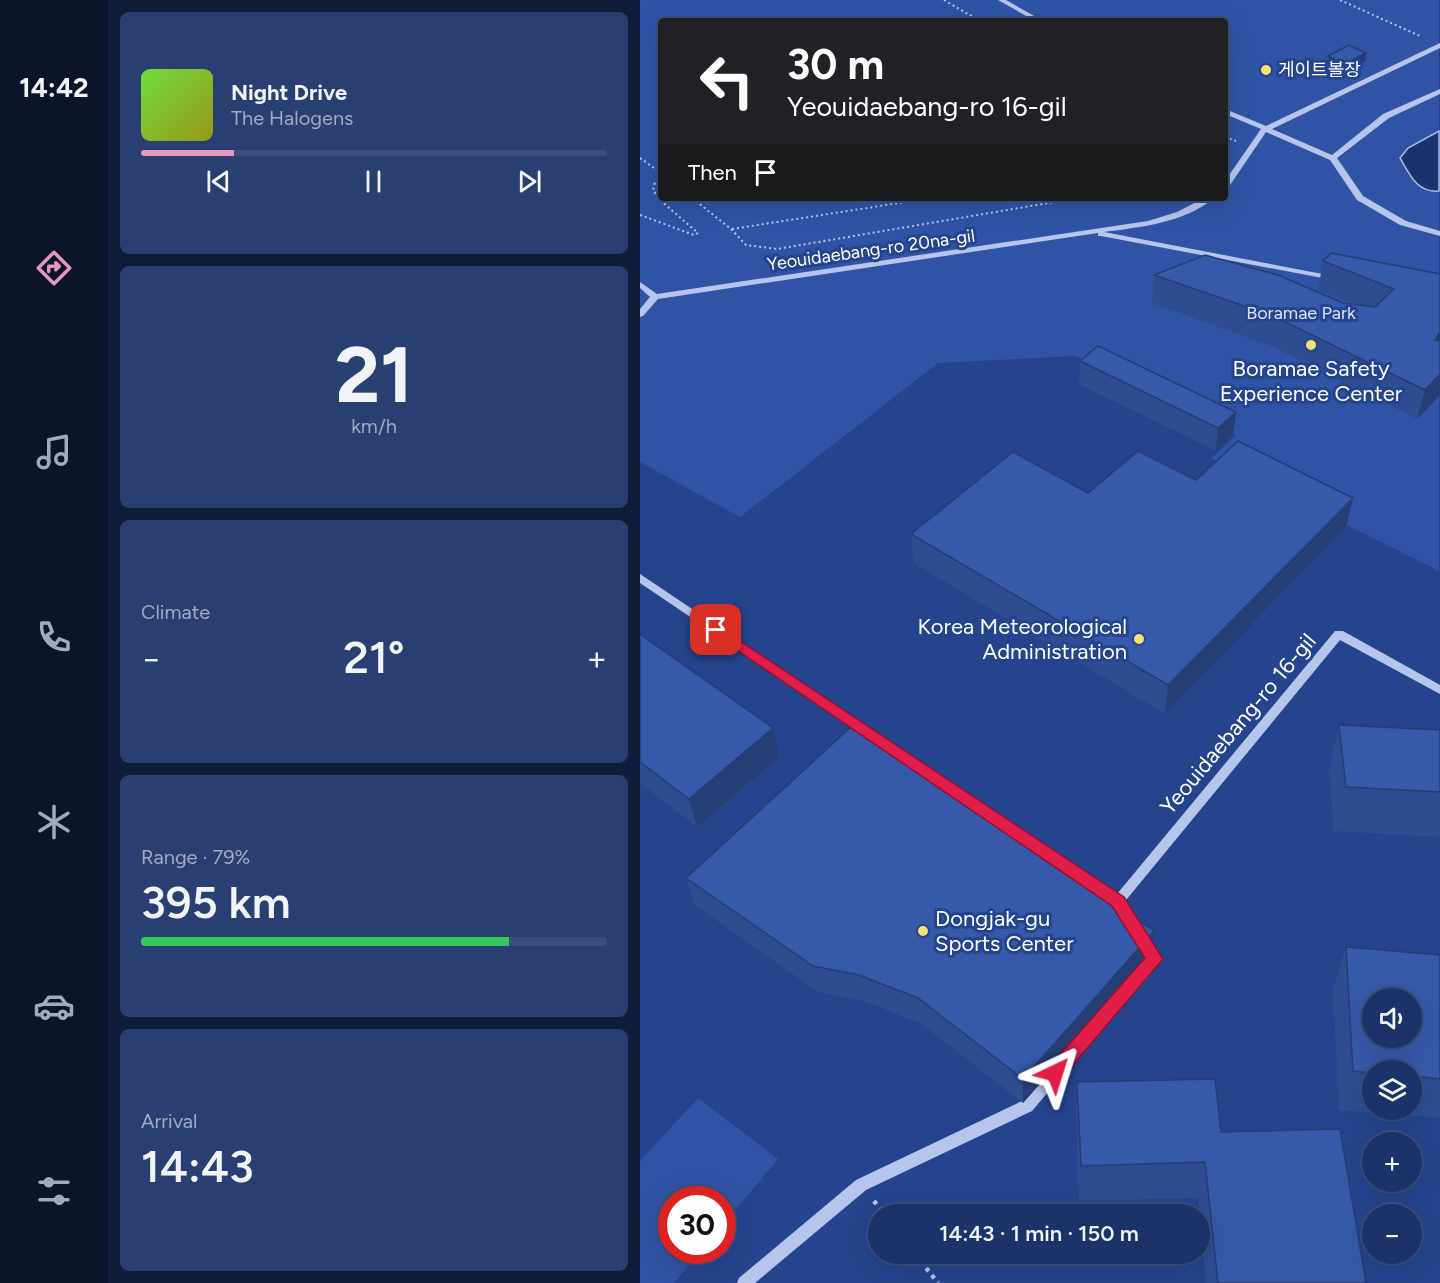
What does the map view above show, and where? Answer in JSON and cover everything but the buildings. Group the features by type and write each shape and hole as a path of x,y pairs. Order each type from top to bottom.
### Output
{"street":[{"path":"1001,0 1034,18"},
{"path":"1228,182 1264,130 1440,45"},
{"path":"1333,158 1386,116 1440,91"},
{"path":"1228,112 1333,158 1360,198 1403,223 1440,234"},
{"name":"Yeouidaebang-ro 20na-gil","path":"655,297 1149,223 1180,214 1204,201"},
{"name":"Yeouidaebang-ro 20na-gil","path":"1091,232 1347,280"},
{"path":"640,284 655,297 640,314"},
{"name":"Yeouidaebang-ro 16-gil","path":"640,578 1121,906 1339,634 1440,690"},
{"path":"744,1283 861,1185 1027,1106 1154,959 1136,930"}],"path":[{"path":"943,0 975,18"},
{"path":"1340,0 1430,40"},
{"path":"640,158 658,171"},
{"path":"658,180 653,190 658,197"},
{"path":"640,215 694,235 698,232 661,201"},
{"path":"696,201 732,229 746,245 777,249 1060,201"},
{"path":"732,229 912,201"},
{"path":"923,1264 938,1283"}],"green space":[{"name":"Boramae Park","path":"640,0 1439,0 1439,571 1212,458 1236,435 1076,356 938,363 740,517 640,462"},
{"path":"698,1098 778,1159 736,1209 736,1186 658,1186 658,1264 690,1264 674,1283 640,1283 640,1161"}],"shaded area":[{"path":"1439,131 1439,191 1431,191 1415,182 1400,158 1408,148"}],"place":[{"name":"게이트볼장","path":"1266,70"},
{"name":"Boramae Safety Experience Center","path":"1311,345"},
{"name":"Korea Meteorological Administration","path":"1139,639"},
{"name":"Dongjak-gu Sports Center","path":"923,931"}],"route":[{"path":"716,630 1118,901 1154,959 1055,1073"}]}
